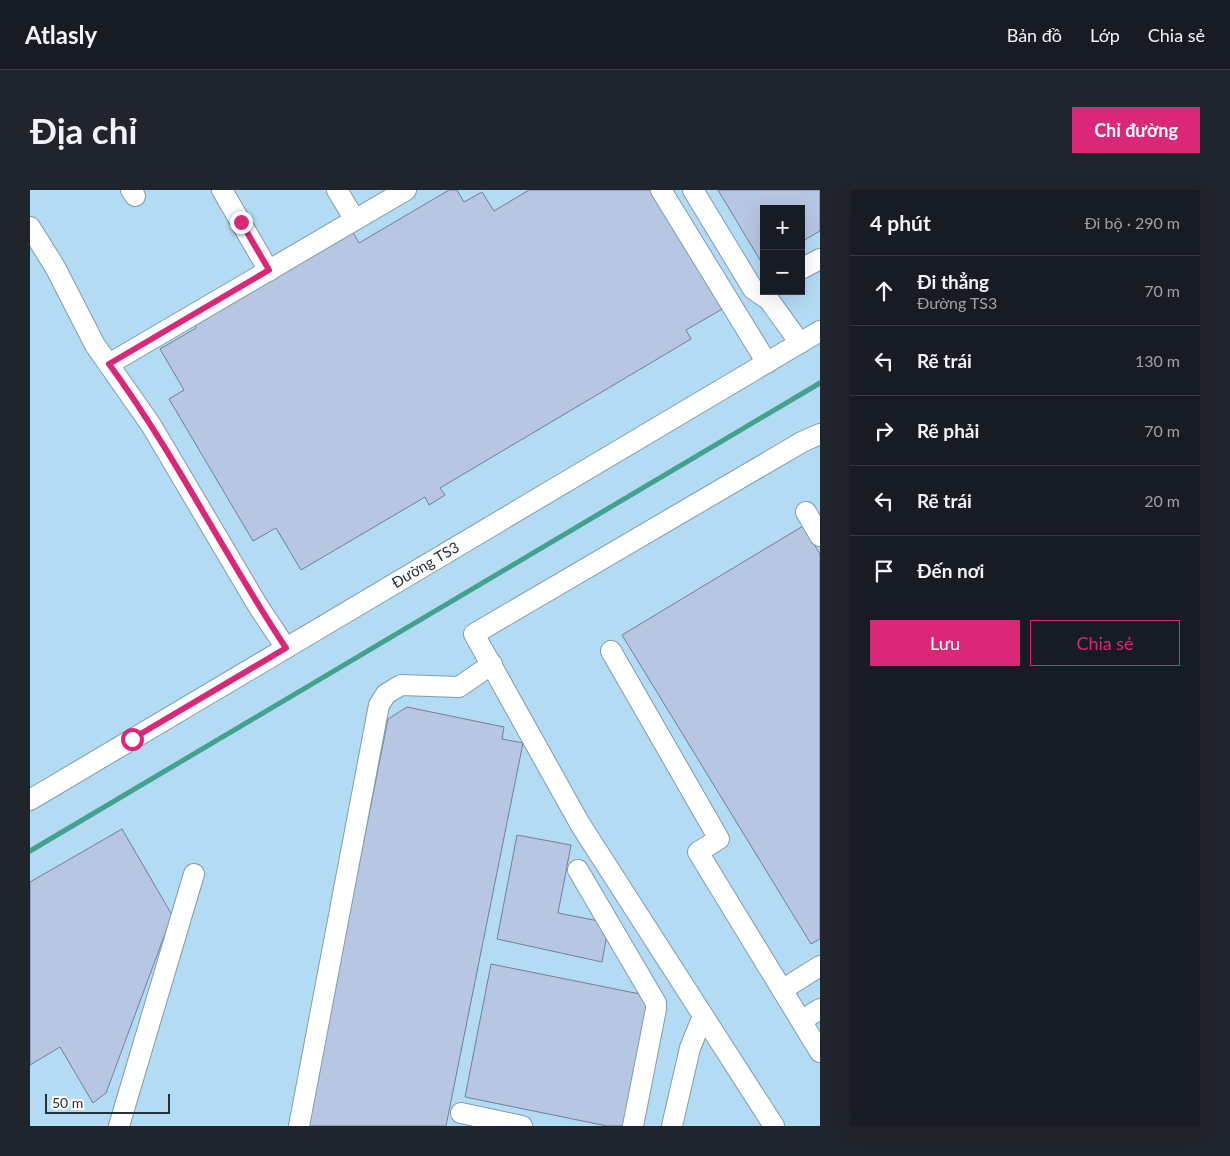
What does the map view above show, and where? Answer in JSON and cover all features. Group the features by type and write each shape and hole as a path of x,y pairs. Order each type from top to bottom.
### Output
{"street":[{"path":"222,190 269,270"},
{"path":"337,190 355,220"},
{"path":"109,364 406,190"},
{"path":"661,190 767,363"},
{"path":"694,190 753,289 760,292"},
{"path":"30,227 55,267 95,345 151,425 258,606 286,648"},
{"path":"764,295 800,343"},
{"name":"Đường TS3","path":"30,800 820,331"},
{"path":"774,1126 580,824 474,634 802,442 820,434"},
{"path":"806,512 820,536"},
{"path":"611,651 719,839 698,852 820,1052"},
{"path":"299,1126 379,705 386,694 401,684 459,687 492,664"},
{"path":"578,870 656,1003 632,1126"},
{"path":"119,1126 194,874"},
{"path":"782,990 820,966"},
{"path":"801,1021 820,1009"},
{"path":"672,1126 690,1048 703,1016"},
{"path":"461,1113 522,1126"}],"shaded area":[{"path":"30,190 820,190 820,1126 30,1126"}],"building":[{"path":"449,190 457,190 464,202 482,192 494,211 529,190 653,190 724,308 686,330 691,339 440,488 445,495 429,505 425,497 301,570 276,528 253,541 169,399 184,390 160,349 196,328 193,322 351,229 359,243"},
{"path":"718,190 820,190 820,231 805,240 805,205 760,205 760,260"},
{"path":"803,526 820,554 820,939 811,944 622,635"},
{"path":"407,707 504,727 502,739 523,743 446,1126 307,1126 388,719"},
{"path":"122,829 172,915 106,1093 93,1103 60,1047 30,1065 30,882"},
{"path":"517,835 571,845 558,913 609,923 602,962 497,939"},
{"path":"491,964 650,996 623,1126 607,1126 465,1097"}],"waterway":[{"path":"30,851 820,383"}],"route":[{"path":"132,739 286,648 258,606 151,425 109,364 269,270 241,222"}]}
